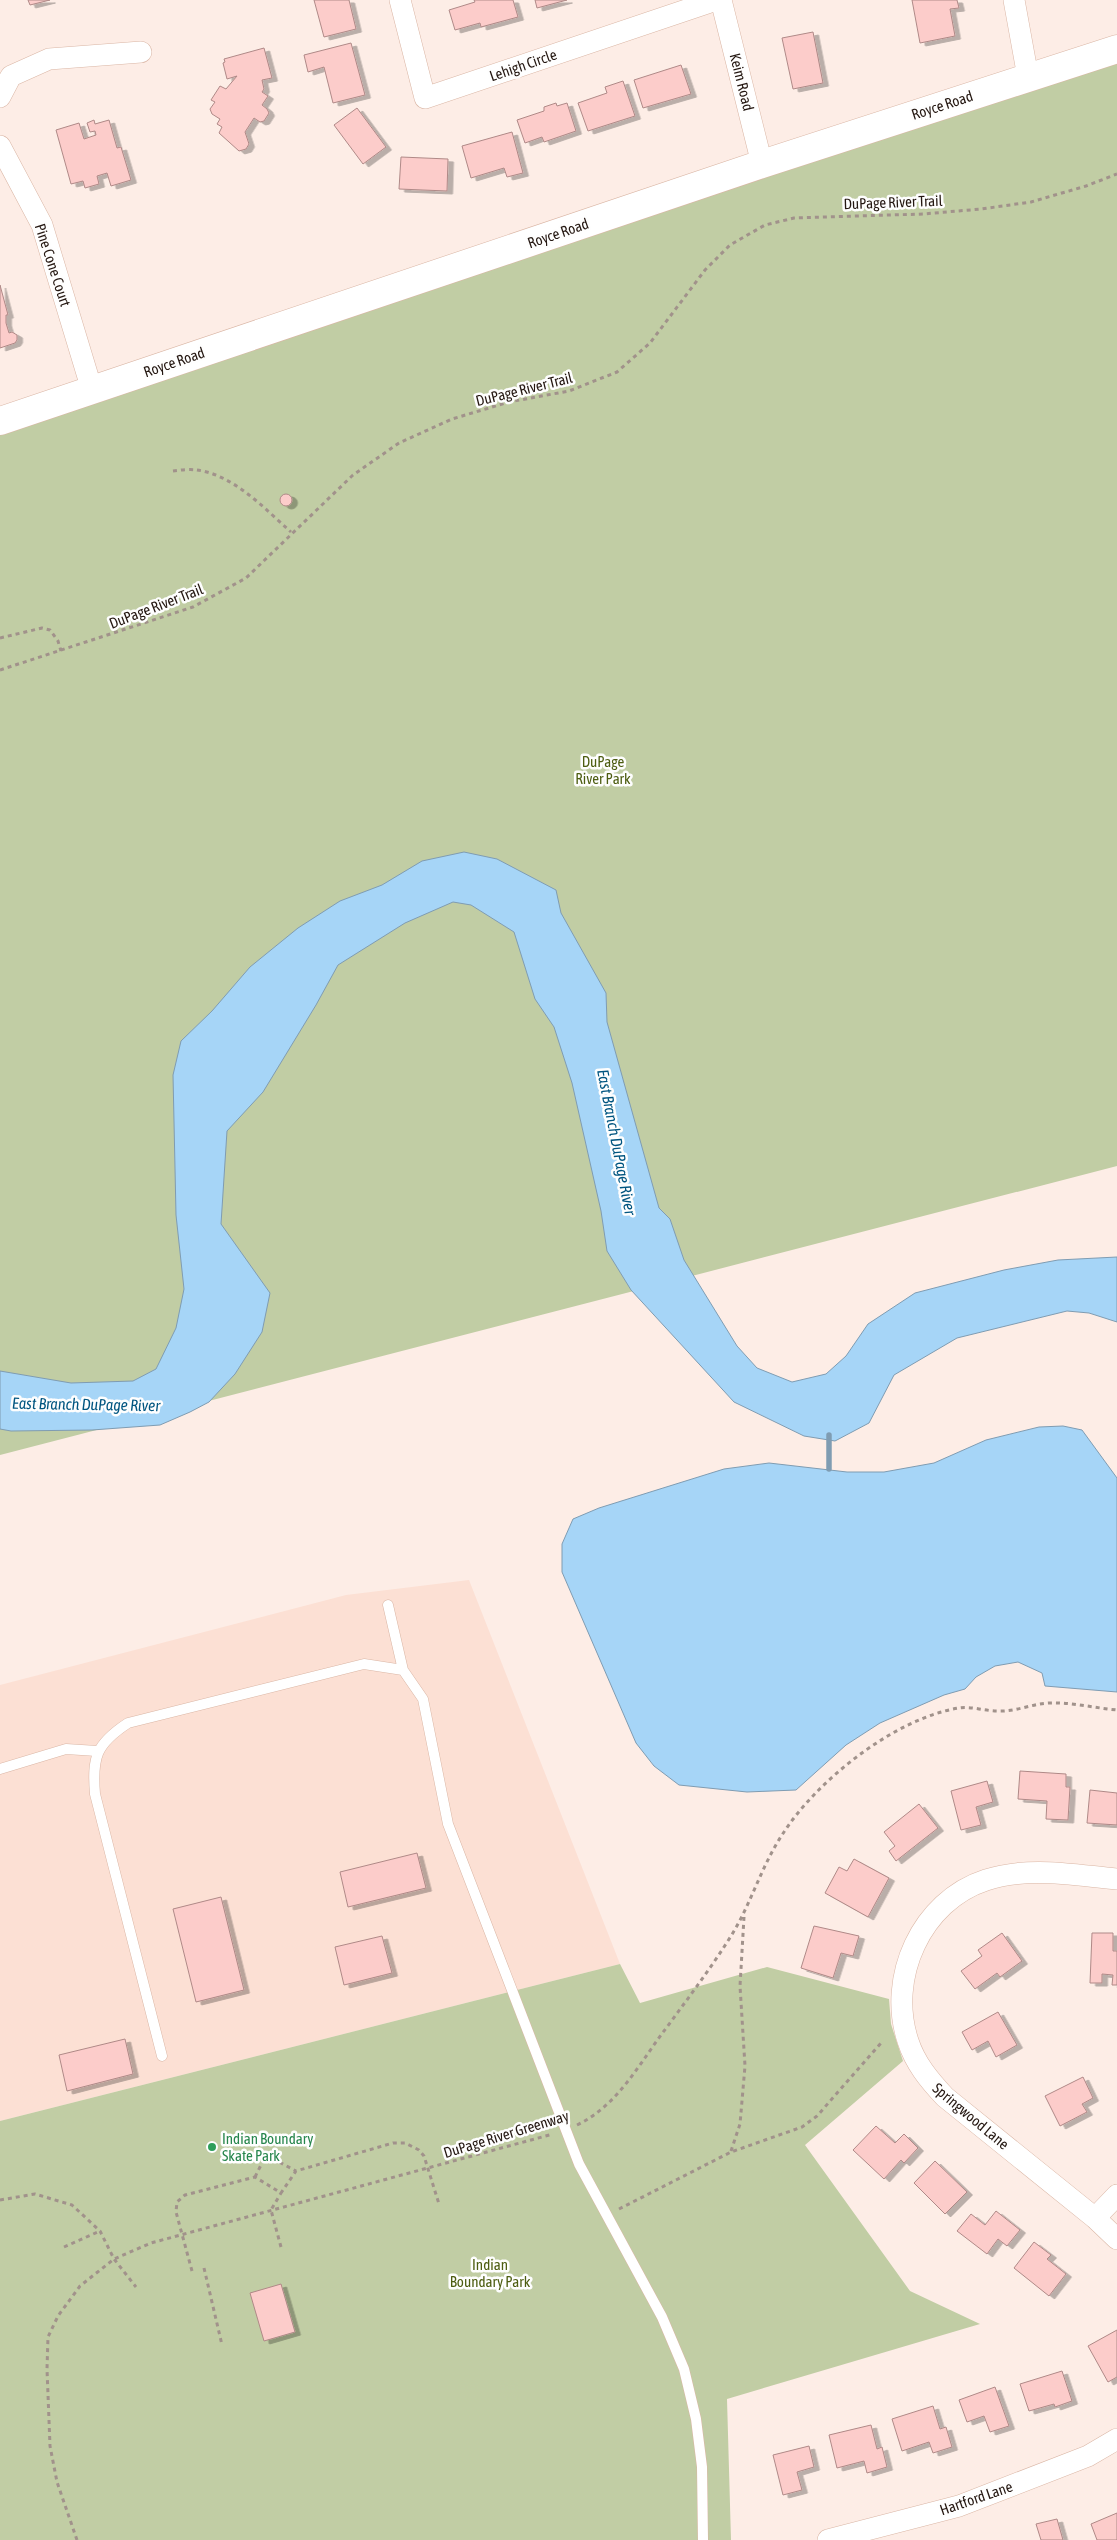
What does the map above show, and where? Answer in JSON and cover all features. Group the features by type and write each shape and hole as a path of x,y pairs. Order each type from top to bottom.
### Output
{"street":[{"name":"Lehigh Circle","path":"400,0 426,98 716,0"},
{"name":"Keim Road","path":"721,0 762,164"},
{"path":"1014,0 1028,77"},
{"name":"Royce Road","path":"0,421 762,164 1117,49"},
{"path":"0,97 11,76 49,59 140,52"},
{"name":"Pine Cone Court","path":"0,146 42,225 92,390"},
{"name":"Springwood Lane","path":"1117,1880 1037,1872 1013,1873 984,1881 962,1891 940,1908 924,1927 912,1950 904,1974 901,1993 903,2021 908,2041 927,2078 945,2097 1095,2218 1117,2239"},
{"path":"1095,2218 1117,2195"},
{"name":"Hartford Lane","path":"828,2540 959,2506 1088,2456 1117,2438"}],"lane":[{"path":"388,1605 403,1670 423,1699 448,1824 579,2164 606,2217 662,2317 684,2369 696,2419 702,2467 703,2540"},
{"path":"162,2056 95,1794 93,1771 97,1751 110,1735 128,1723 364,1664 403,1670"},
{"path":"0,1769 66,1749 97,1751"}],"path":[{"name":"DuPage River Trail","path":"0,670 193,607 246,578 291,532 353,475 399,443 452,419 509,402 570,391 617,372 650,343 705,270 730,245 765,225 794,218 923,214 982,209 1031,202 1086,186 1117,174"},
{"path":"173,470 197,470 218,476 242,490 291,532"},
{"path":"0,638 42,628 50,630 58,641 61,651"},
{"name":"DuPage River Greenway","path":"77,2540 57,2482 50,2446 47,2377 48,2337 58,2316 80,2286 114,2259 150,2243 567,2130 592,2118 625,2084 715,1962 744,1915 764,1866 782,1834 807,1801 829,1778 898,1730 922,1718 962,1707 998,1712 1050,1703 1117,1710"},
{"path":"731,2152 740,2124 745,2066 740,1986 744,1915"},
{"path":"606,2217 637,2198 731,2152 802,2127 818,2116 881,2043"},
{"path":"254,2177 266,2155 262,2136"},
{"path":"281,2247 271,2210 296,2172 400,2142 419,2150 424,2156 438,2204"},
{"path":"266,2155 296,2172"},
{"path":"192,2271 176,2212 177,2202 184,2195 254,2177 281,2193"},
{"path":"0,2200 35,2194 72,2205 100,2231 114,2259 136,2287"},
{"path":"64,2247 100,2231"},
{"path":"204,2268 222,2345"}],"shaded area":[{"path":"469,1580 620,1964 0,2121 0,1685 346,1595"}],"green space":[{"name":"DuPage River Park","path":"1117,61 1117,1166 0,1455 0,430"},
{"name":"Indian Boundary Park","path":"620,1964 640,2003 767,1967 889,1999 891,2024 903,2061 805,2145 910,2291 980,2324 727,2399 731,2540 0,2540 0,2121"}],"water":[{"name":"East Branch DuPage River","path":"464,852 497,859 556,890 561,913 606,993 607,1022 659,1208 670,1219 684,1260 737,1346 757,1368 792,1382 826,1374 846,1356 868,1324 915,1293 1004,1270 1058,1260 1117,1257 1117,1322 1089,1313 1067,1311 957,1338 894,1375 869,1423 835,1441 804,1436 734,1402 631,1290 607,1251 601,1211 572,1083 554,1027 535,999 514,932 471,905 453,902 405,923 338,965 263,1092 227,1131 221,1224 270,1293 262,1332 235,1374 209,1402 160,1425 92,1430 11,1431 0,1429 0,1371 71,1383 133,1381 156,1369 176,1328 184,1289 176,1215 173,1075 181,1041 212,1011 250,967 298,928 340,901 382,885 422,861"},
{"path":"1063,1426 1082,1430 1117,1478 1117,1692 1045,1686 1042,1673 1018,1662 995,1666 976,1677 965,1689 944,1695 880,1723 846,1745 796,1790 747,1792 679,1785 654,1766 636,1743 562,1572 562,1544 573,1519 599,1508 724,1469 769,1463 847,1472 884,1472 934,1463 986,1440 1039,1427"}],"building":[{"path":"28,0 50,0 30,5"},
{"path":"314,0 349,0 356,29 324,37"},
{"path":"474,0 513,0 518,17 481,27 480,23 455,30 449,10 475,2"},
{"path":"535,0 567,0 537,8"},
{"path":"912,0 957,0 959,8 950,9 955,36 920,43"},
{"path":"813,32 823,83 793,89 782,38"},
{"path":"351,43 365,95 333,103 324,67 308,72 304,55"},
{"path":"264,48 272,78 262,80 264,89 262,92 268,96 262,105 269,113 264,121 260,122 254,118 245,132 249,144 246,149 239,151 219,133 222,127 217,124 220,119 212,114 210,109 215,102 211,100 220,86 226,89 237,76 227,79 223,63 225,62 224,59"},
{"path":"681,65 691,94 643,108 634,80"},
{"path":"623,81 635,116 588,131 578,103 607,93 605,87"},
{"path":"556,103 557,106 567,103 576,131 544,142 542,137 525,143 517,120 544,111 544,107"},
{"path":"357,108 386,147 363,164 334,125"},
{"path":"94,120 95,124 109,120 117,148 121,147 131,180 111,186 107,173 97,176 99,184 85,188 83,181 71,184 56,130 79,123 84,139 96,135 95,131 90,132 87,123"},
{"path":"512,132 523,173 507,177 504,168 471,178 462,146"},
{"path":"401,157 448,159 447,191 399,189"},
{"path":"0,285 8,315 6,315 6,323 9,333 12,332 17,335 17,340 15,343 0,348"},
{"path":"284,494 288,494 292,500 288,506 284,506 280,502 280,498"},
{"path":"1020,1771 1066,1774 1066,1787 1070,1787 1068,1820 1046,1819 1047,1801 1018,1799"},
{"path":"987,1781 993,1802 976,1807 981,1825 961,1830 951,1791"},
{"path":"1090,1790 1117,1793 1117,1825 1087,1823"},
{"path":"919,1804 938,1828 896,1861 889,1851 895,1846 884,1832"},
{"path":"417,1853 426,1888 348,1907 340,1872"},
{"path":"854,1859 889,1878 868,1917 825,1893 839,1867 847,1871"},
{"path":"221,1897 244,1990 196,2002 173,1909"},
{"path":"814,1926 859,1936 853,1956 841,1953 833,1978 801,1968"},
{"path":"1002,1933 1022,1961 1000,1977 997,1973 975,1989 961,1971 982,1956 978,1950"},
{"path":"1092,1933 1113,1933 1113,1951 1117,1951 1117,1985 1112,1985 1113,1975 1102,1974 1102,1983 1090,1983"},
{"path":"382,1936 392,1973 344,1985 335,1947"},
{"path":"998,2012 1017,2045 996,2057 988,2041 972,2050 962,2032"},
{"path":"125,2039 133,2074 67,2091 59,2055"},
{"path":"1083,2077 1093,2098 1082,2104 1087,2112 1060,2126 1045,2096"},
{"path":"876,2126 895,2143 904,2134 918,2148 904,2163 901,2160 884,2179 853,2150"},
{"path":"935,2161 967,2192 945,2214 914,2183"},
{"path":"996,2211 1020,2230 1007,2246 998,2239 987,2254 957,2231 971,2214 985,2225"},
{"path":"1034,2242 1051,2255 1047,2259 1066,2274 1049,2296 1014,2268"},
{"path":"281,2284 295,2332 264,2341 250,2293"},
{"path":"1117,2330 1117,2377 1108,2382 1088,2346"},
{"path":"1062,2371 1072,2401 1055,2407 1054,2404 1029,2411 1020,2384"},
{"path":"995,2387 1009,2426 990,2432 984,2416 967,2422 959,2400"},
{"path":"933,2406 940,2429 946,2427 952,2447 933,2453 929,2442 902,2451 892,2419"},
{"path":"871,2425 877,2449 882,2447 887,2467 867,2473 864,2461 837,2468 829,2435"},
{"path":"809,2446 814,2467 797,2472 802,2490 783,2495 773,2455"},
{"path":"1117,2513 1117,2540 1097,2540 1091,2524"},
{"path":"1057,2519 1063,2540 1041,2540 1036,2524"}],"waterway":[{"path":"829,1435 829,1469"}],"place":[{"name":"Indian Boundary Skate Park","path":"212,2147"}]}
